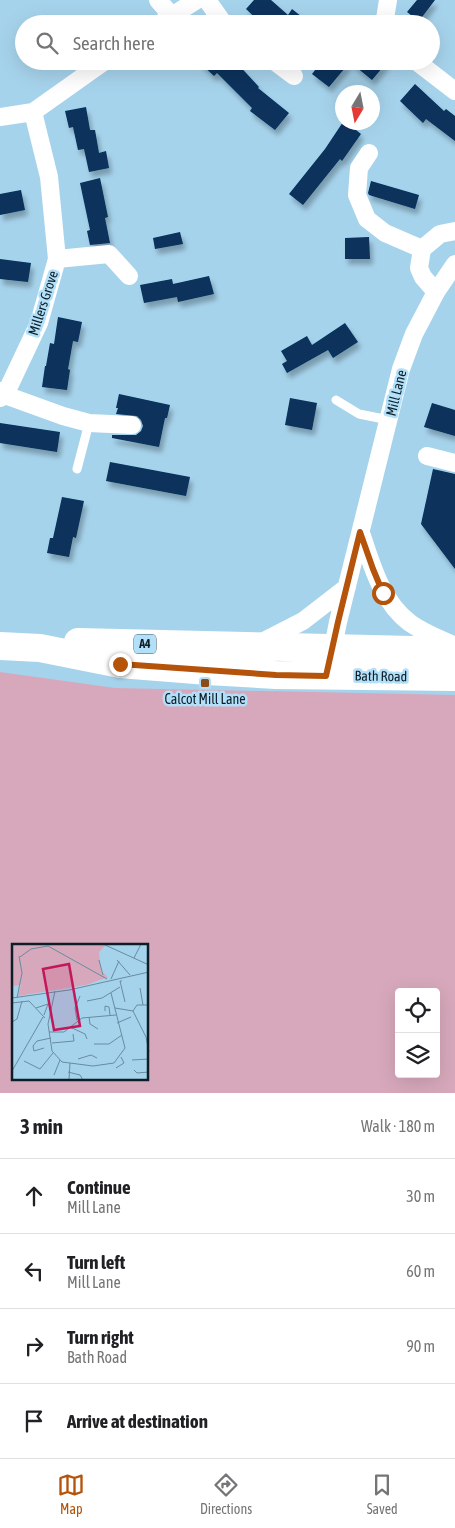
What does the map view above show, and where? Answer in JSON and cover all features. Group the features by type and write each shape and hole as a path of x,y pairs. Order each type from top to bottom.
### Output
{"main road":[{"name":"Bath Road","path":"40,648 76,642 455,652"},
{"name":"Bath Road","path":"0,646 40,648 120,664 276,675 455,678"}],"street":[{"path":"158,0 163,15"},
{"path":"173,15 197,0"},
{"path":"207,0 218,15"},
{"path":"386,15 388,0"},
{"path":"0,117 33,112 92,70"},
{"path":"286,70 294,76"},
{"path":"428,70 455,91"},
{"name":"Millers Grove","path":"2,394 39,323 57,259 49,177 33,112"},
{"path":"369,153 359,168 357,195 368,219 385,233 422,249"},
{"path":"436,292 423,277 419,268 422,249 440,234 455,231"},
{"path":"57,259 109,254 129,276"},
{"name":"Mill Lane","path":"326,676 401,369 414,334 436,292 455,264"},
{"path":"2,394 63,416 89,423 132,425"},
{"path":"427,456 455,463"},
{"path":"360,532 383,593 400,615 411,624 455,646"},
{"path":"250,647 303,620 347,587"}],"lane":[{"path":"336,400 359,414 389,420"},
{"path":"77,469 89,423"}],"shaded area":[{"path":"0,672 115,688 455,695 455,1093 0,1093"}],"building":[{"path":"254,0 271,0 288,15 252,15 246,9"},
{"path":"417,0 435,0 424,15 411,15 407,12"},
{"path":"292,9 300,15 288,15"},
{"path":"208,70 243,70 258,88 289,113 275,130 250,111 252,108 217,73 214,76"},
{"path":"315,70 343,70 329,87 312,74"},
{"path":"360,70 380,70 372,80"},
{"path":"415,84 444,111 446,109 455,116 455,141 426,119 423,123 400,101"},
{"path":"86,107 90,130 95,130 99,153 106,151 109,168 89,172 84,149 78,150 73,127 69,128 65,111"},
{"path":"338,130 356,130 361,134 342,161 340,159 303,205 289,194"},
{"path":"100,178 108,217 105,218 110,243 90,245 87,231 90,230 80,183"},
{"path":"371,181 419,195 415,209 369,195"},
{"path":"21,190 25,210 0,215 0,194"},
{"path":"180,232 183,244 155,249 153,238"},
{"path":"369,237 370,259 345,259 345,238"},
{"path":"0,259 31,263 28,282 0,279"},
{"path":"209,276 214,294 178,302 177,297 144,303 140,285 172,279 173,284"},
{"path":"58,317 82,322 78,342 73,341 68,369 70,370 67,390 42,387 50,343 54,344"},
{"path":"345,323 358,342 333,358 328,350 287,373 282,364 287,361 281,351 307,336 312,345"},
{"path":"119,394 170,405 167,418 165,418 159,447 112,438 112,435 136,435 143,426 137,416 116,414"},
{"path":"290,398 317,403 312,430 285,425"},
{"path":"432,403 455,410 455,436 424,427"},
{"path":"0,423 60,432 57,452 0,443"},
{"path":"110,462 190,477 186,496 106,481"},
{"path":"433,469 455,474 455,569 421,524"},
{"path":"62,497 84,501 76,538 73,537 69,557 47,553 50,538 53,538"}],"place":[{"name":"Calcot Mill Lane","path":"205,683"}],"route":[{"path":"120,664 276,675 326,676 360,532 383,593"}]}
